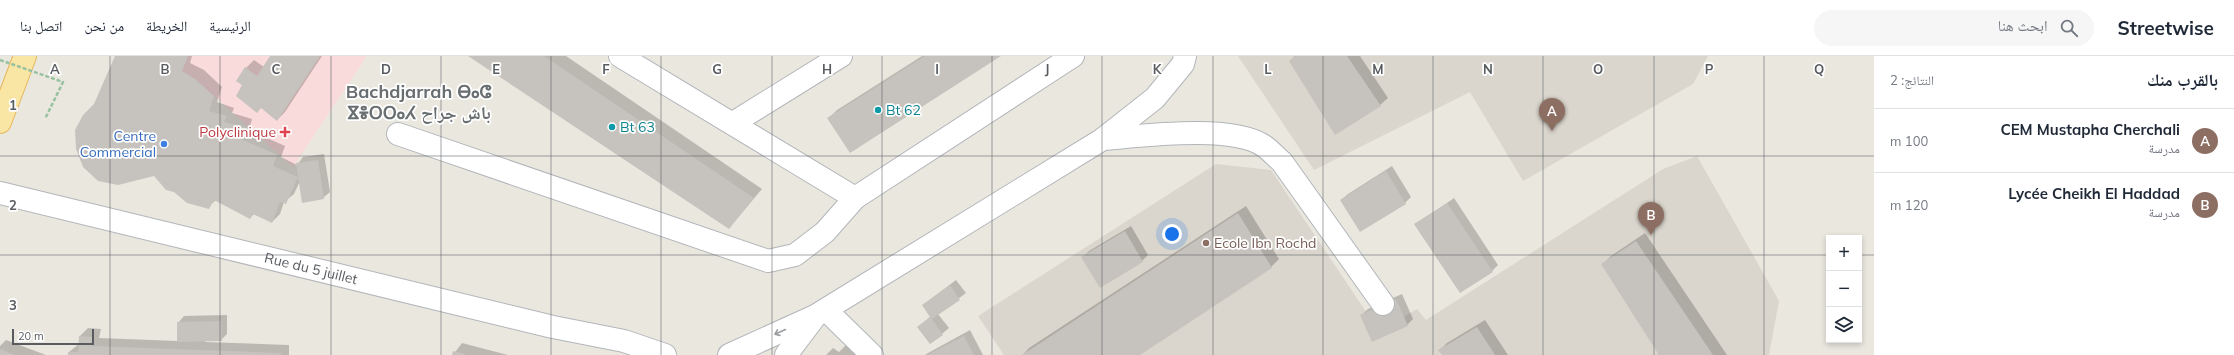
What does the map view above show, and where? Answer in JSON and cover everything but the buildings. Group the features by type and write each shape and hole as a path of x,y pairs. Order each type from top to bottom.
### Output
{"main road":[{"path":"0,122 26,56"}],"street":[{"path":"620,56 855,198"},
{"path":"733,123 841,56"},
{"path":"398,134 768,262 794,255 825,232 855,198 1073,56"},
{"path":"729,355 821,313 1103,139 1155,98 1183,64 1185,56"},
{"path":"1103,139 1176,134 1233,134 1263,145 1282,162 1383,304"},
{"name":"Rue du 5 juillet","path":"0,193 545,325 631,348 665,355"},
{"path":"786,355 821,313"},
{"path":"821,313 872,355"}],"path":[{"path":"0,60 63,82 45,119"}],"shaded area":[{"name":"Polyclinique","path":"188,56 367,56 293,167 195,79 182,71"},
{"path":"1238,56 1708,56 1693,84 1523,181 1470,92 1314,170"},
{"path":"1697,156 1779,301 1769,355 1004,355 978,316 1216,164 1271,170 1379,331 1417,309 1426,320 1663,169"}],"place":[{"name":"Bt 62","path":"878,110"},
{"name":"Bt 63","path":"612,127"},
{"name":"CEM Mustapha Cherchali","path":"1552,131"},
{"name":"Polyclinique","path":"285,132"},
{"name":"Centre Commercial","path":"164,144"},
{"name":"Lycée Cheikh El Haddad","path":"1651,235"},
{"name":"Ecole Ibn Rochd","path":"1206,243"}],"district":[{"name":"Bachdjarrah ⴱⴰⵛ ⴵⴻⵔⵔⴰⵃ باش جراح","path":"419,102"}]}
